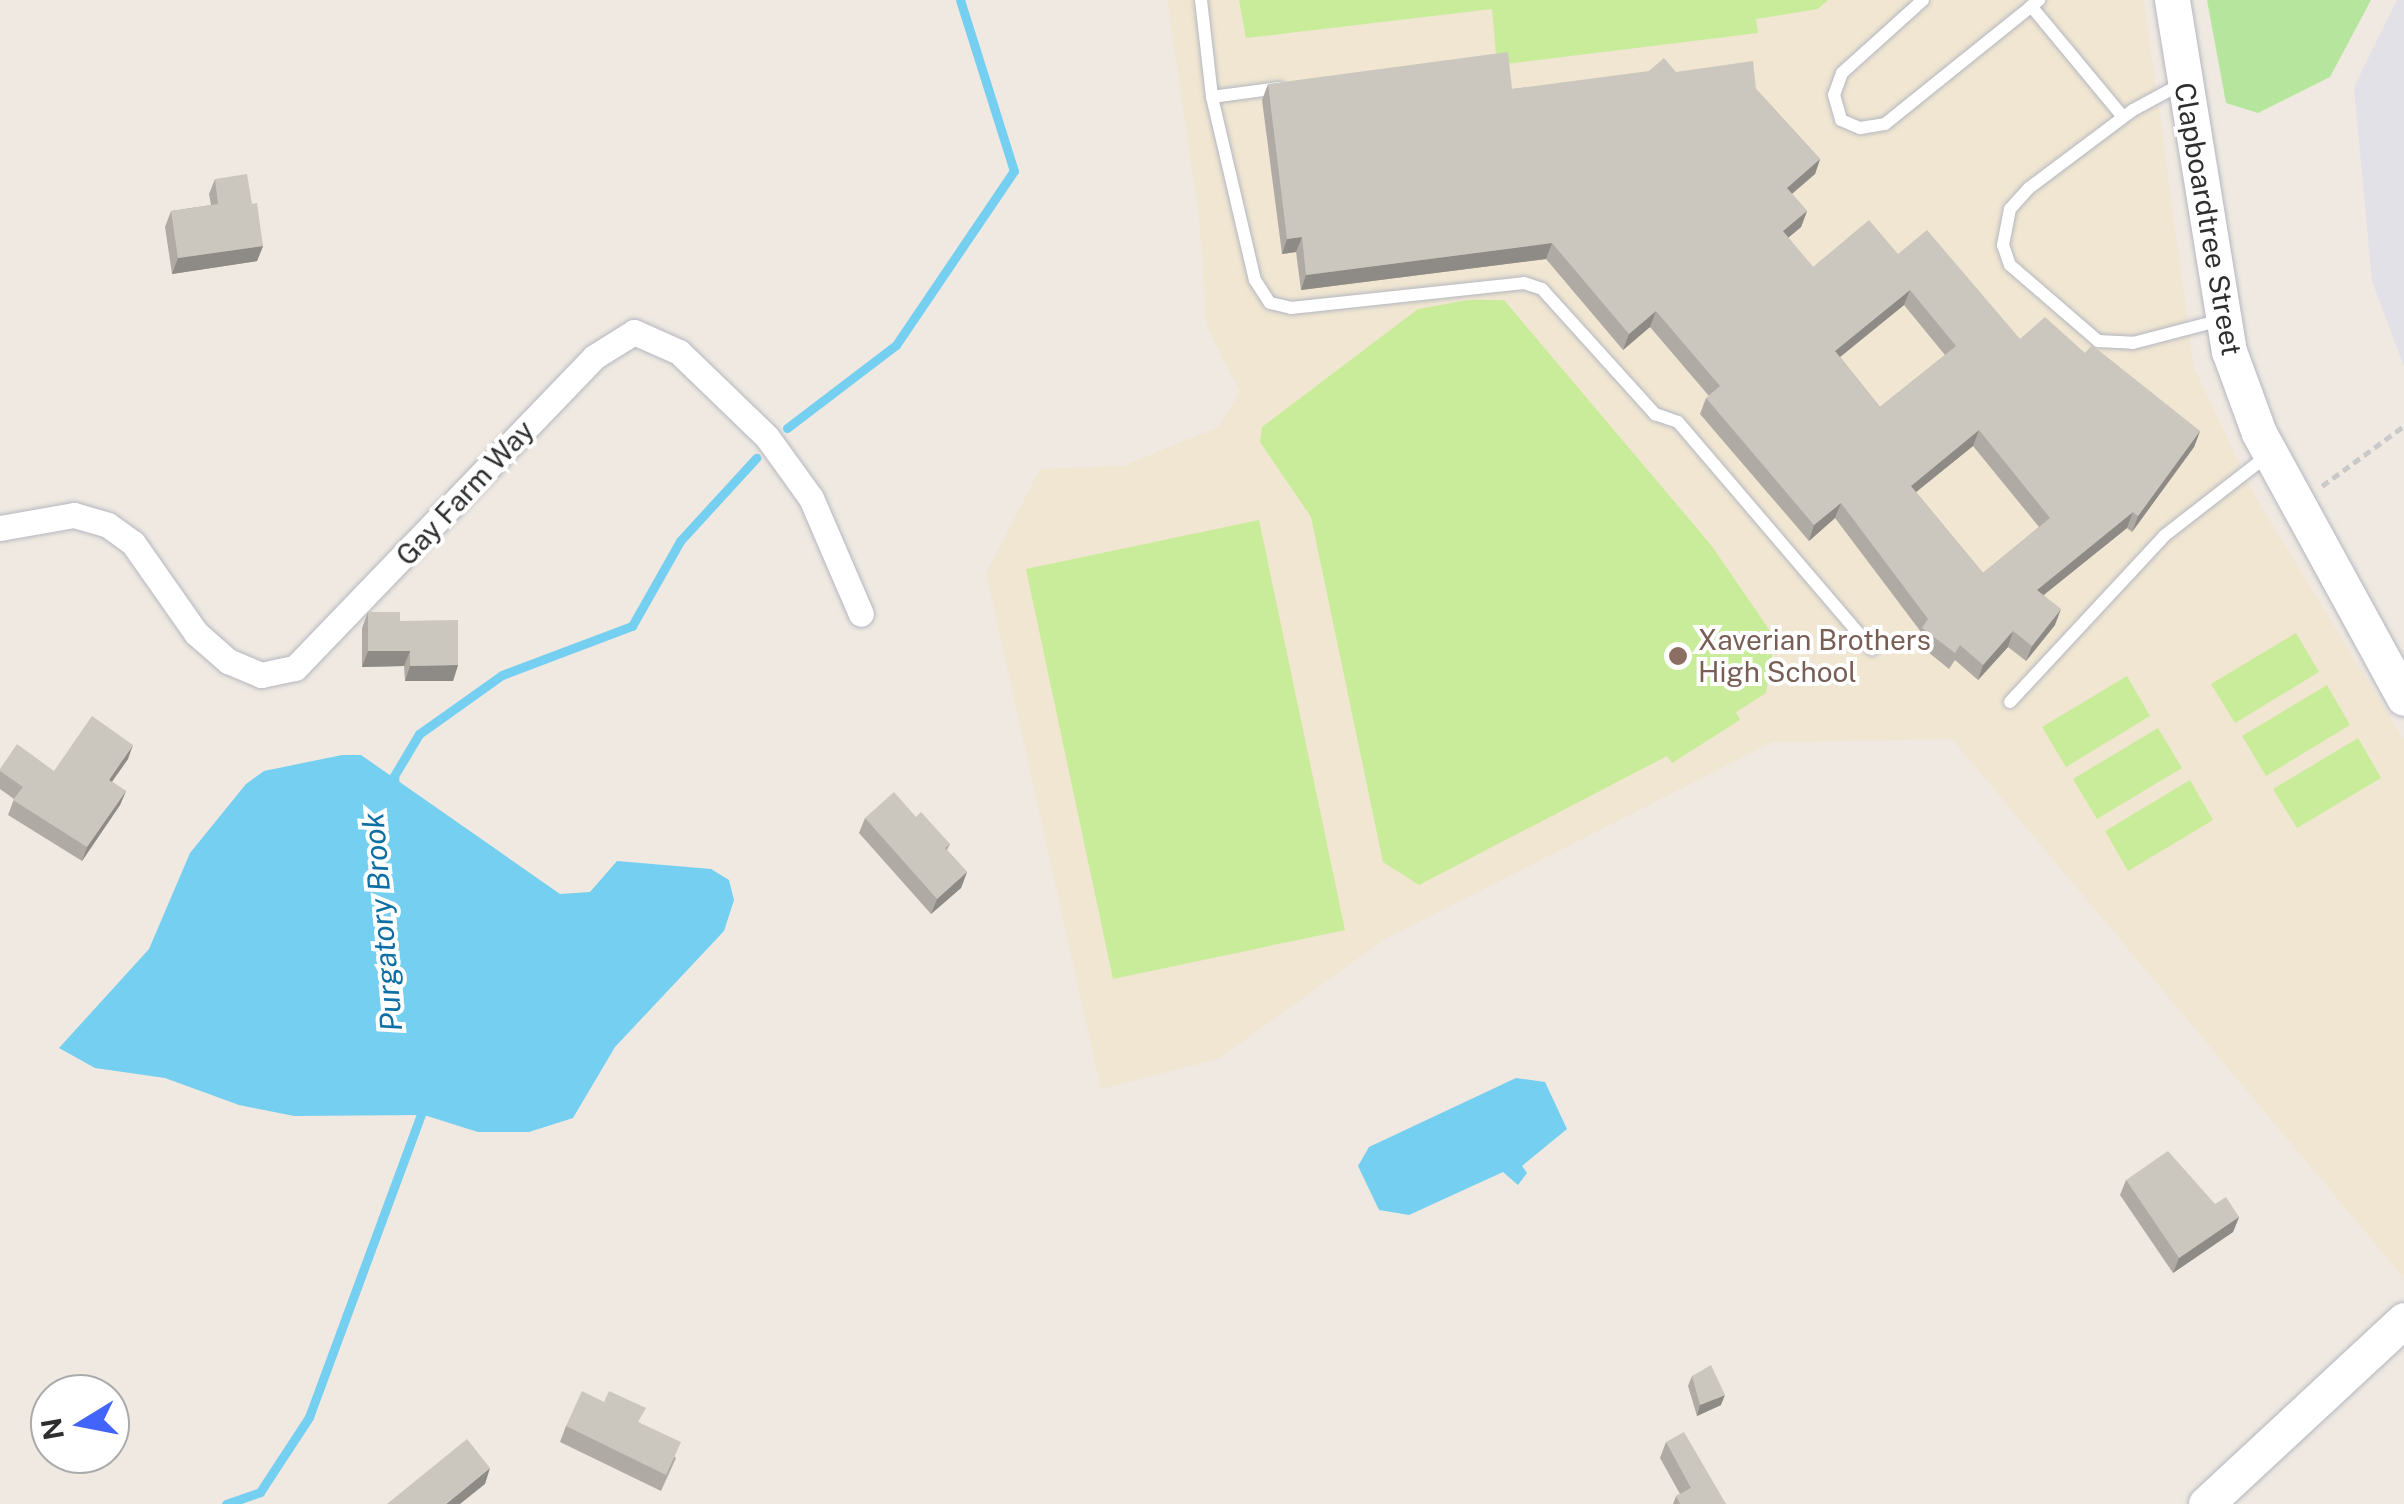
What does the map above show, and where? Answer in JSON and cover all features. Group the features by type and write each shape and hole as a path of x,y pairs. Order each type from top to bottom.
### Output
{"main road":[{"name":"Clapboardtree Street","path":"2172,0 2221,320 2270,454 2404,698"},
{"path":"2206,1504 2404,1320"}],"street":[{"name":"Gay Farm Way","path":"0,528 74,515 108,525 133,543 196,634 228,661 261,674 294,668 594,357 634,332 679,352 767,437 811,498 861,614"}],"lane":[{"path":"1201,0 1212,97 1255,280 1270,302 1291,308 1524,283 1542,290 1656,414 1678,422 1872,649"},
{"path":"1922,0 1842,73 1834,95 1841,120 1860,128 1885,124 2035,3 2123,118"},
{"path":"2184,83 2123,118 2010,209 2003,245 2010,264 2098,341 2113,346 2221,320"},
{"path":"1212,97 1304,84"},
{"path":"2010,702 2164,536 2270,454"}],"path":[{"path":"2295,501 2404,426"}],"shaded area":[{"name":"Xaverian Brothers High School","path":"1167,0 2144,0 2194,368 2256,498 2404,740 2404,1278 1952,739 1773,742 1385,939 1218,1059 1101,1089 986,573 1040,469 1123,466 1218,427 1240,392 1207,327 1199,216"},
{"path":"2397,0 2404,0 2404,367 2372,281 2354,87"}],"green space":[{"path":"1239,0 1828,0 1818,9 1756,19 1758,33 1497,65 1492,9 1246,38"},
{"path":"2207,0 2371,0 2330,77 2258,113 2226,103"},
{"path":"1468,300 1504,300 1711,545 1775,638 1766,693 1736,712 1740,720 1672,763 1667,756 1419,885 1383,862 1311,517 1260,442 1262,427 1418,309"},
{"path":"1259,520 1345,930 1113,979 1026,569"},
{"path":"2296,633 2319,672 2235,723 2211,684"},
{"path":"2127,676 2150,716 2066,767 2042,727"},
{"path":"2327,685 2350,725 2266,776 2242,736"},
{"path":"2158,728 2182,768 2097,819 2073,779"},
{"path":"2358,738 2381,778 2297,828 2273,789"},
{"path":"2190,780 2213,820 2128,871 2105,831"}],"water":[{"path":"342,755 361,755 560,894 590,892 617,861 711,869 729,880 734,900 724,931 615,1047 573,1118 529,1132 478,1132 424,1115 294,1116 239,1105 165,1078 95,1068 59,1048 149,949 190,853 246,784 264,771"},
{"path":"1516,1078 1545,1082 1567,1129 1522,1166 1527,1173 1518,1185 1503,1172 1409,1215 1379,1210 1358,1166 1369,1147"}],"building":[{"path":"1508,52 1512,89 1649,71 1664,58 1676,72 1753,61 1756,89 1820,159 1787,188 1807,211 1783,231 1813,267 1869,220 1898,254 1927,230 2020,339 2045,317 2085,353 2092,345 2200,431 2138,516 2133,512 2037,590 2061,609 2032,646 2013,631 1983,665 1960,645 1955,653 1922,628 1928,619 1841,503 1814,525 1706,398 1720,386 1656,311 1629,334 1552,243 1306,275 1302,237 1287,239 1268,84","holes":["1910,290 1956,346 1880,407 1835,351","1979,430 2050,518 1983,573 1911,486"]},
{"path":"247,174 252,204 257,203 263,246 178,258 171,211 218,204 215,179"},
{"path":"368,612 400,612 400,621 458,620 458,665 410,666 410,651 368,651"},
{"path":"92,716 133,745 109,780 126,791 87,847 13,800 23,787 0,769 17,744 54,771"},
{"path":"894,792 916,817 921,812 950,844 945,848 967,872 937,899 865,818"},
{"path":"2168,1151 2215,1204 2226,1197 2239,1217 2179,1258 2126,1180"},
{"path":"1711,1365 1725,1395 1700,1405 1692,1376"},
{"path":"582,1391 604,1402 609,1391 646,1408 638,1422 681,1442 666,1475 566,1426"},
{"path":"1684,1432 1726,1504 1680,1504 1676,1496 1691,1488 1666,1442"},
{"path":"467,1439 490,1468 446,1504 387,1504"}],"waterway":[{"name":"Purgatory Brook","path":"787,428 896,345 1014,171 960,0"},
{"name":"Purgatory Brook","path":"395,787 394,776 419,734 502,675 632,626 680,541 756,458"},
{"name":"Purgatory Brook","path":"226,1504 260,1492 309,1417 424,1106"}],"place":[{"name":"Xaverian Brothers High School","path":"1678,656"}]}
